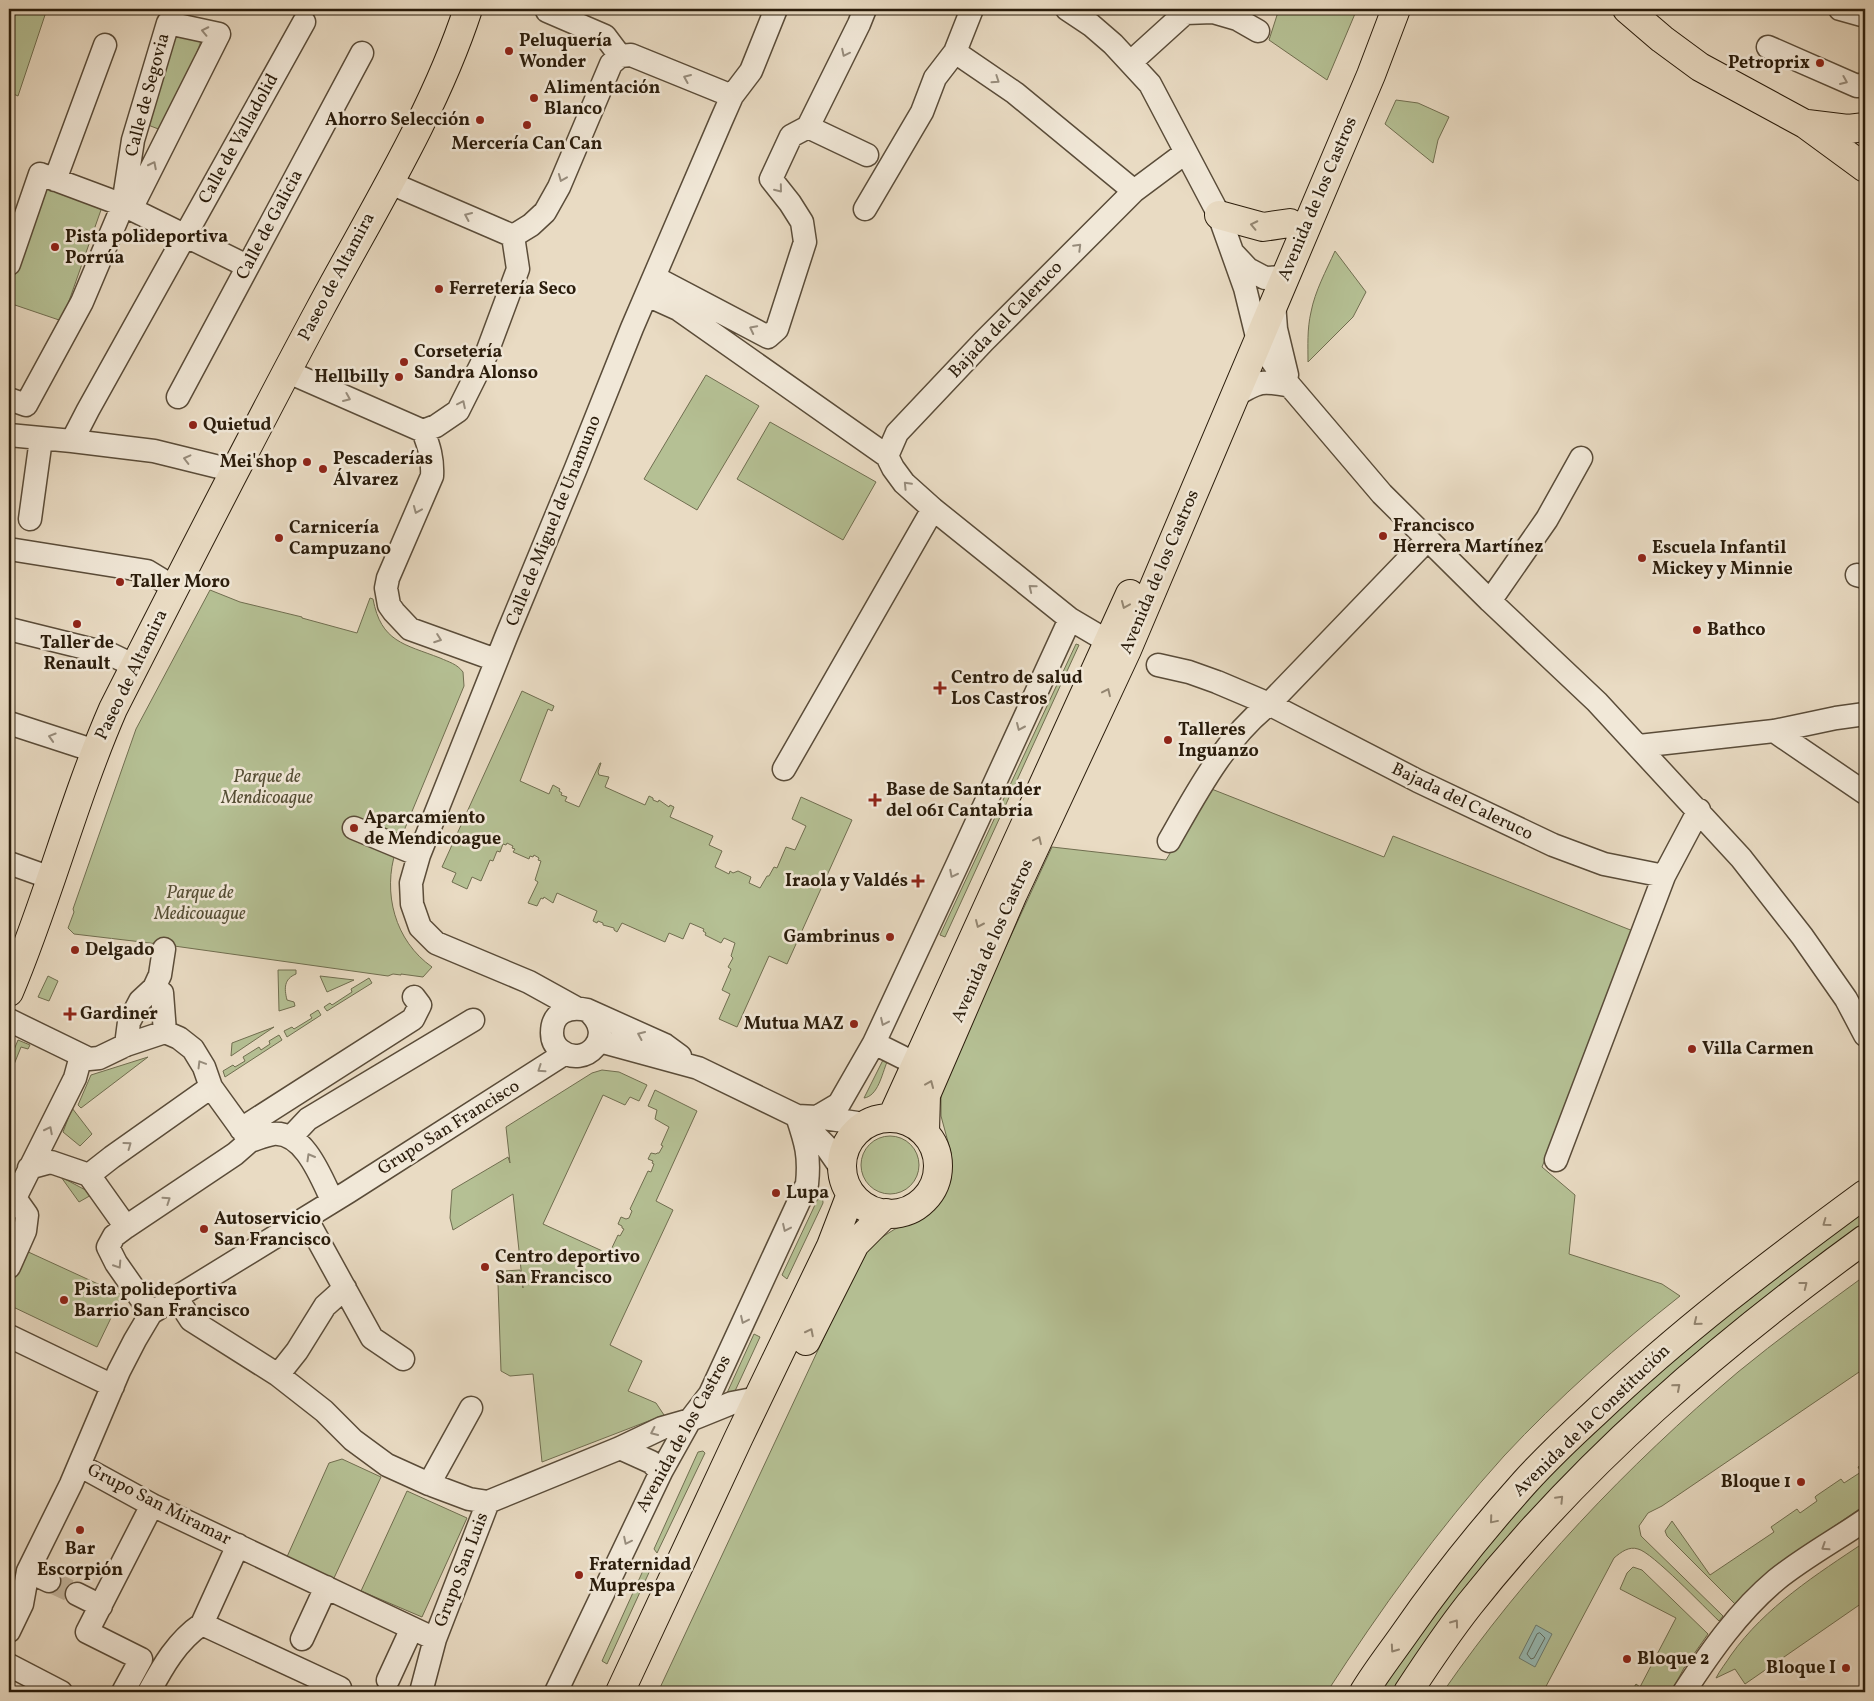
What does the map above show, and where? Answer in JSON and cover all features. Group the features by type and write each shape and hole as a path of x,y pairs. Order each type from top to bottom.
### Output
{"main road":[{"name":"Paseo de Altamira","path":"9,992 95,751 135,666 286,371 436,92 468,9"},
{"name":"Avenida de los Castros","path":"925,1132 926,1095 1013,894 1127,650 1258,341 1269,292 1290,223 1303,196 1380,9"},
{"name":"Avenida de los Castros","path":"892,1117 996,885 1269,292 1371,76 1396,9"},
{"path":"1627,9 1662,39 1700,67 1805,124 1865,168"},
{"path":"1805,124 1848,129 1865,127"},
{"path":"1219,215 1263,227 1290,223"},
{"path":"892,1117 910,1121 925,1132 934,1146 938,1162 936,1178 929,1193 917,1205 902,1212 886,1214 861,1204 851,1194 844,1182 841,1168 848,1142 864,1124 892,1117"},
{"path":"620,1692 831,1246 851,1194"},
{"name":"Avenida de la Constitución","path":"1364,1692 1434,1591 1526,1481 1636,1374 1693,1325 1865,1194"},
{"path":"639,1692 766,1419 855,1244 886,1214"},
{"name":"Avenida de la Constitución","path":"1408,1692 1468,1606 1491,1578 1551,1508 1611,1447 1724,1346 1865,1239"}],"street":[{"name":"Calle de Miguel de Unamuno","path":"698,1068 665,1045 582,1009 530,982 436,943 420,926 412,904 411,883 419,855 496,660 632,328 732,96 751,71 776,9"},
{"path":"651,286 768,337 777,329 805,242 802,222 771,179 791,136 808,127 865,9"},
{"path":"865,209 922,112 935,78 956,52 972,9"},
{"path":"1067,9 1091,25 1113,44 1150,84 1219,215 1232,252 1269,292"},
{"path":"1840,9 1865,16"},
{"path":"1131,62 1186,11 1213,12 1237,19 1258,31"},
{"path":"547,12 605,36 620,56"},
{"name":"Calle de Valladolid","path":"72,441 304,22"},
{"name":"Calle de Segovia","path":"9,399 26,405 82,302 127,207 219,34 168,23 133,140 127,207"},
{"path":"55,180 105,44"},
{"path":"1768,47 1857,86 1865,84"},
{"path":"956,52 1015,93 1134,191"},
{"name":"Calle de Galicia","path":"178,397 362,53"},
{"path":"513,236 531,225 546,212 559,187 611,64 620,56 632,55 732,96"},
{"path":"808,127 867,155"},
{"name":"Bajada del Caleruco","path":"887,456 897,433 984,341 1134,191 1185,152"},
{"path":"9,264 40,174 127,207 248,266"},
{"path":"388,182 513,236"},
{"path":"286,371 423,431 436,426 458,412 486,354 518,270 513,236"},
{"path":"1232,252 1269,292 1290,386"},
{"path":"651,286 678,308 887,456 904,483 933,509 1070,619 1109,642"},
{"path":"1258,341 1290,386 1382,494 1427,540 1590,696 1699,810 1741,858 1802,936 1846,999 1865,1035"},
{"path":"1234,396 1251,386 1264,382 1290,386"},
{"path":"423,431 433,464 432,476 388,578 386,588 389,605 410,629 496,660"},
{"path":"9,435 154,451 235,471"},
{"path":"30,519 40,439"},
{"path":"1490,601 1547,520 1581,458"},
{"path":"784,769 933,509"},
{"path":"1169,841 1197,791 1234,738 1427,540"},
{"path":"9,549 147,571 175,588"},
{"path":"807,1117 839,1104 874,1043 1070,619"},
{"path":"9,628 110,654 135,666"},
{"name":"Bajada del Caleruco","path":"1158,665 1199,675 1269,704 1426,785 1553,845 1604,864 1664,876"},
{"path":"1639,746 1774,731 1865,714"},
{"path":"9,723 95,751"},
{"path":"1774,731 1865,793"},
{"path":"1556,1160 1664,876 1699,810"},
{"path":"354,828 419,855"},
{"path":"9,864 51,878"},
{"path":"126,1045 129,1022 140,1001 154,988 160,975 164,949"},
{"path":"530,982 552,1026"},
{"path":"154,988 162,993 165,1032"},
{"path":"9,1631 22,1604 28,1571 79,1465 113,1386 135,1340 151,1313 116,1263 108,1247 114,1236 235,1154 245,1135 413,1019 420,1005 414,997"},
{"path":"582,1009 595,1017 600,1027 599,1041 586,1054 575,1056 564,1054 556,1046 552,1036 552,1026 557,1016 566,1010 582,1009"},
{"path":"9,1020 88,1059 99,1058 126,1045 165,1032 179,1038 193,1049 204,1067 211,1088 245,1135"},
{"path":"291,1137 308,1119 473,1020"},
{"name":"Calle de Miguel de Unamuno","path":"599,1041 698,1068 807,1117 864,1124"},
{"path":"874,1043 916,1064"},
{"name":"Grupo San Francisco","path":"151,1313 306,1218 564,1054"},
{"path":"9,1267 25,1231 26,1215 12,1196 30,1168 75,1078 81,1056"},
{"path":"89,1175 211,1088"},
{"name":"Calle de Miguel de Unamuno","path":"807,1117 841,1168"},
{"name":"Avenida de los Castros","path":"556,1692 661,1472 690,1420 710,1394 807,1184 809,1166 807,1117"},
{"path":"245,1135 274,1134 291,1137 307,1151 332,1200"},
{"path":"30,1168 51,1162 89,1175 126,1227"},
{"path":"306,1218 372,1338 403,1359"},
{"path":"278,1375 297,1351 325,1306 345,1288"},
{"path":"176,1297 191,1320 278,1375 324,1412 353,1440 387,1465 469,1499 488,1502 620,1448 662,1428 690,1420 732,1403 758,1398"},
{"path":"9,1336 113,1386"},
{"path":"429,1484 471,1408"},
{"path":"620,1448 652,1462 661,1472"},
{"name":"Grupo San Miramar","path":"79,1465 152,1505 238,1546"},
{"name":"Grupo San Luis","path":"421,1692 435,1639 488,1502"},
{"path":"123,1692 142,1659 88,1632 152,1505"},
{"path":"1684,1692 1724,1634 1755,1599 1777,1579 1865,1520"},
{"path":"149,1692 176,1646 188,1633 202,1624 238,1546"},
{"name":"Grupo San Luis","path":"238,1546 435,1639"},
{"path":"28,1571 49,1581"},
{"path":"302,1639 326,1587"},
{"path":"77,1594 101,1606"},
{"path":"202,1624 340,1688 338,1692"},
{"name":"Grupo San Luis","path":"388,1680 412,1628"},
{"path":"9,1665 61,1692"}],"green space":[{"path":"17,9 47,9 18,96 9,92 9,33"},
{"path":"1279,9 1357,9 1327,80 1269,40"},
{"path":"177,29 202,38 186,84 161,130 148,125"},
{"path":"1396,100 1418,103 1449,117 1438,140 1433,163 1385,124"},
{"name":"Pista polideportiva Porrúa","path":"44,187 102,207 62,321 9,303 9,287"},
{"path":"1335,251 1366,292 1353,317 1308,362 1308,331 1313,304"},
{"path":"706,375 759,406 697,510 644,479"},
{"path":"770,422 876,482 843,540 737,479"},
{"name":"Parque de Mendicoague","path":"210,590 240,602 357,633 370,598 373,599 377,613 388,633 405,645 453,664 463,672 464,686 396,850 392,866 391,899 395,915 409,944 432,967 423,977 401,974 388,976 74,934 68,928 136,729"},
{"path":"1076,644 1079,645 945,937 940,935"},
{"path":"522,691 554,706 552,711 548,709 520,781 549,794 553,785 560,789 561,795 567,797 565,801 579,807 601,763 599,775 609,777 605,787 645,805 649,796 653,800 658,802 659,800 669,807 670,805 674,807 670,817 713,836 709,845 722,851 715,867 729,874 730,871 733,873 738,871 751,877 749,883 760,888 774,867 777,868 786,847 795,850 806,826 792,819 801,797 852,820 787,964 769,956 737,1027 719,1019 730,994 722,990 731,969 728,967 733,958 731,956 735,943 724,938 721,943 705,935 704,929 690,923 683,939 669,933 665,942 622,923 617,932 614,928 603,925 603,923 598,921 597,923 593,921 597,911 557,893 553,903 544,897 543,899 541,898 537,906 528,903 538,882 535,880 541,861 534,855 533,857 530,856 529,859 513,852 515,849 512,848 513,846 507,843 506,845 503,844 500,852 497,851 493,861 490,860 481,881 472,877 467,889 452,882 456,873 442,867"},
{"path":"1209,788 1384,857 1393,836 1633,931 1542,1167 1575,1195 1569,1254 1662,1284 1680,1296 1589,1373 1504,1456 1433,1541 1327,1692 658,1692 863,1254 879,1239 895,1229 918,1220 935,1207 947,1187 951,1169 951,1153 941,1116 941,1087 1052,847 1166,860"},
{"path":"278,970 296,970 296,974 289,978 285,988 287,1000 294,1002 295,1006 279,1011"},
{"path":"48,976 58,981 49,1001 38,997"},
{"path":"320,976 354,980 327,992"},
{"path":"369,978 372,983 327,1011 324,1007 330,1003 332,1005 352,992 351,989"},
{"path":"318,1010 321,1015 287,1037 284,1031 292,1027 294,1029 312,1018 310,1015"},
{"path":"274,1027 231,1056 232,1043"},
{"path":"279,1035 282,1040 225,1077 223,1071 245,1061 243,1057 259,1047 261,1050 270,1044 269,1041"},
{"path":"18,1040 30,1045 28,1049 21,1047 13,1067 9,1065 9,1062"},
{"path":"148,1057 81,1108 78,1105 91,1075"},
{"path":"883,1060 887,1062 879,1084 873,1093 864,1098"},
{"path":"602,1070 619,1072 647,1085 639,1101 630,1097 625,1105 603,1095 543,1224 609,1254 618,1235 620,1236 624,1229 618,1224 621,1217 629,1218 632,1211 630,1209 648,1171 651,1172 654,1164 652,1163 653,1161 648,1159 651,1153 659,1153 669,1127 655,1119 657,1110 648,1106 655,1090 697,1111 656,1201 673,1210 610,1345 642,1361 628,1391 656,1403 664,1415 542,1462 533,1374 510,1376 501,1371 498,1284 504,1271 520,1270 523,1288 513,1194 453,1230 450,1218 452,1190 508,1157 510,1163 506,1127 592,1073"},
{"path":"72,1108 92,1134 80,1146 63,1132"},
{"path":"884,1136 896,1136 911,1144 919,1159 919,1171 911,1186 896,1194 884,1194 869,1186 861,1171 861,1159 869,1144"},
{"path":"61,1177 93,1194 79,1202"},
{"path":"822,1190 823,1203 787,1279 782,1275"},
{"path":"1865,1209 1865,1224 1816,1260 1674,1373 1594,1447 1435,1630 1393,1692 1378,1692 1426,1624 1489,1542 1544,1480 1585,1439 1714,1324"},
{"name":"Pista polideportiva Barrio San Francisco","path":"24,1250 122,1295 97,1347 9,1305 9,1283"},
{"path":"1859,1280 1865,1286 1865,1368 1662,1506 1648,1513 1639,1526 1641,1536 1723,1616 1719,1621 1645,1552 1635,1548 1628,1549 1614,1558 1543,1692 1443,1692 1508,1605 1543,1563 1617,1483 1656,1445 1738,1372"},
{"path":"754,1334 760,1337 735,1391 727,1393"},
{"path":"703,1451 705,1453 657,1553 654,1549 698,1452"},
{"path":"342,1459 381,1477 334,1578 286,1559 329,1463"},
{"path":"1865,1462 1865,1505 1772,1569 1735,1604 1667,1536 1665,1531 1672,1521 1710,1575 1774,1532 1771,1527 1797,1509 1800,1513 1817,1501 1816,1496 1841,1479 1844,1483 1861,1472 1858,1467"},
{"path":"407,1491 467,1518 422,1617 361,1591"},
{"path":"1865,1542 1865,1601 1745,1684 1735,1669 1716,1678 1745,1638 1776,1607 1810,1579"},
{"path":"649,1563 652,1566 607,1664 602,1661 646,1564"},
{"path":"1633,1567 1642,1570 1708,1634 1684,1668 1671,1692 1631,1692 1636,1684 1640,1687 1676,1618 1620,1589 1627,1573"}],"water":[{"path":"1536,1625 1552,1634 1535,1667 1519,1658"}],"tunnel":[{"path":"49,1581 77,1594"}],"place":[{"name":"Peluquería Wonder","path":"509,51"},
{"name":"Petroprix","path":"1820,63"},
{"name":"Alimentación Blanco","path":"534,98"},
{"name":"Ahorro Selección","path":"480,120"},
{"name":"Mercería Can Can","path":"527,125"},
{"name":"Pista polideportiva Porrúa","path":"55,247"},
{"name":"Ferretería Seco","path":"439,289"},
{"name":"Corsetería Sandra Alonso","path":"404,362"},
{"name":"Hellbilly","path":"399,377"},
{"name":"Quietud","path":"193,425"},
{"name":"Mei'shop","path":"307,462"},
{"name":"Pescaderías Álvarez","path":"323,469"},
{"name":"Francisco Herrera Martínez","path":"1383,536"},
{"name":"Carnicería Campuzano","path":"279,538"},
{"name":"Escuela Infantil Mickey y Minnie","path":"1642,558"},
{"name":"Taller Moro","path":"120,582"},
{"name":"Taller de Renault","path":"77,624"},
{"name":"Bathco","path":"1697,630"},
{"name":"Centro de salud Los Castros","path":"940,688"},
{"name":"Talleres Inguanzo","path":"1168,740"},
{"name":"Base de Santander del 061 Cantabria","path":"875,800"},
{"name":"Aparcamiento de Mendicoague","path":"354,828"},
{"name":"Iraola y Valdés","path":"918,881"},
{"name":"Gambrinus","path":"890,937"},
{"name":"Delgado","path":"75,950"},
{"name":"Gardiner","path":"70,1014"},
{"name":"Mutua MAZ","path":"854,1024"},
{"name":"Villa Carmen","path":"1692,1049"},
{"name":"Lupa","path":"776,1193"},
{"name":"Autoservicio San Francisco","path":"204,1229"},
{"name":"Centro deportivo San Francisco","path":"485,1267"},
{"name":"Pista polideportiva Barrio San Francisco","path":"64,1300"},
{"name":"Bloque 1","path":"1801,1482"},
{"name":"Bar Escorpión","path":"80,1530"},
{"name":"Fraternidad Muprespa","path":"579,1575"},
{"name":"Bloque 2","path":"1627,1659"},
{"name":"Bloque I","path":"1846,1668"}],"park label":[{"name":"Parque de Medicouague","path":"200,903"}]}
